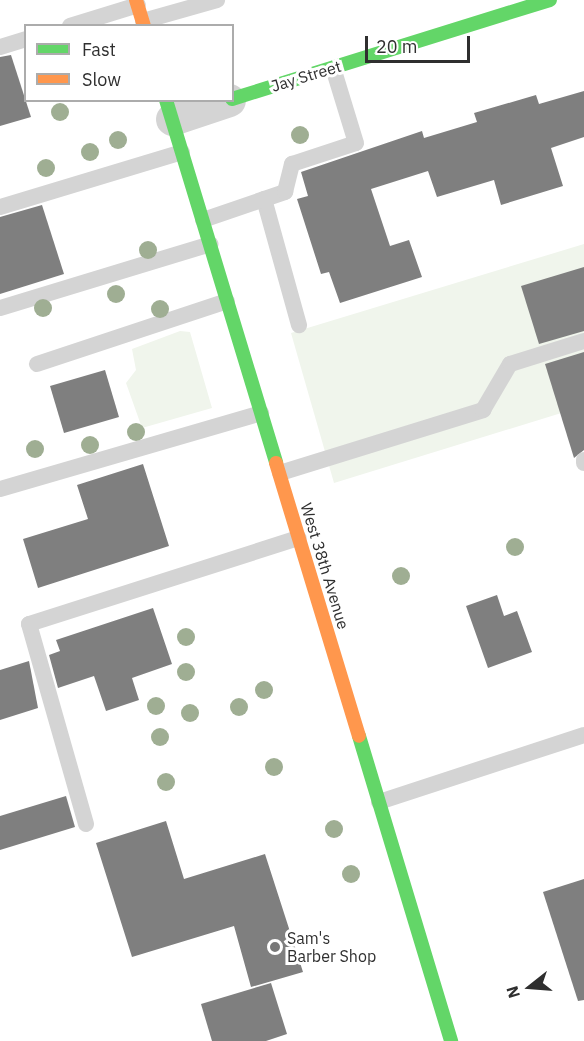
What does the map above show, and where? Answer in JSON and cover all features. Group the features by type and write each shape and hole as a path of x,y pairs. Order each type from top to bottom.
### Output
{"main road":[{"name":"Jay Street","path":"234,99 550,0"},
{"path":"137,2 143,23"},
{"name":"West 38th Avenue","path":"169,110 452,1041"}],"street":[{"name":"Jay Street","path":"169,110 219,102"}],"lane":[{"path":"143,23 217,0"},
{"path":"76,24 137,2"},
{"path":"0,47 24,40"},
{"path":"203,220 285,192 292,164 356,143 333,68"},
{"path":"0,207 182,152"},
{"path":"264,199 299,325"},
{"path":"0,308 210,244"},
{"path":"37,364 227,301"},
{"path":"280,473 483,410 510,364 584,341"},
{"path":"0,489 261,413"},
{"path":"86,824 29,624 299,538"},
{"path":"379,802 584,735"}],"shaded area":[{"path":"584,244 584,406 334,483 291,333"},
{"path":"180,331 190,332 212,408 142,428 126,383 136,370 132,349"}],"building":[{"path":"11,55 24,102 26,102 31,117 0,126 0,57"},
{"path":"584,91 584,137 551,148 563,186 501,205 494,180 437,197 428,171 371,189 390,246 409,240 422,277 340,303 329,272 321,274 297,199 308,196 301,172 422,131 424,138 477,122 474,113 536,95 539,104"},
{"path":"42,205 64,274 0,294 0,217"},
{"path":"584,267 584,331 539,344 521,286"},
{"path":"584,352 584,450 574,458 545,364"},
{"path":"105,370 119,417 64,433 50,386"},
{"path":"143,464 169,546 38,588 23,539 88,519 77,485"},
{"path":"497,595 504,616 517,611 532,652 488,668 466,606"},
{"path":"153,608 172,664 132,678 139,700 106,711 94,676 58,688 49,655 60,651 56,640"},
{"path":"29,661 38,708 0,720 0,670"},
{"path":"66,796 75,827 0,850 0,816"},
{"path":"166,821 184,879 265,854 303,972 251,987 234,926 132,957 96,843"},
{"path":"584,879 584,1000 578,1001 543,892"},
{"path":"271,983 287,1034 266,1041 212,1041 201,1004"}],"traffic: fast":[{"path":"234,98 550,0"},
{"path":"167,102 276,463"},
{"path":"359,736 451,1041"}],"traffic: slow":[{"path":"136,0 143,24"},
{"path":"276,463 359,736"}],"place":[{"name":"Sam's Barber Shop","path":"275,947"}]}
